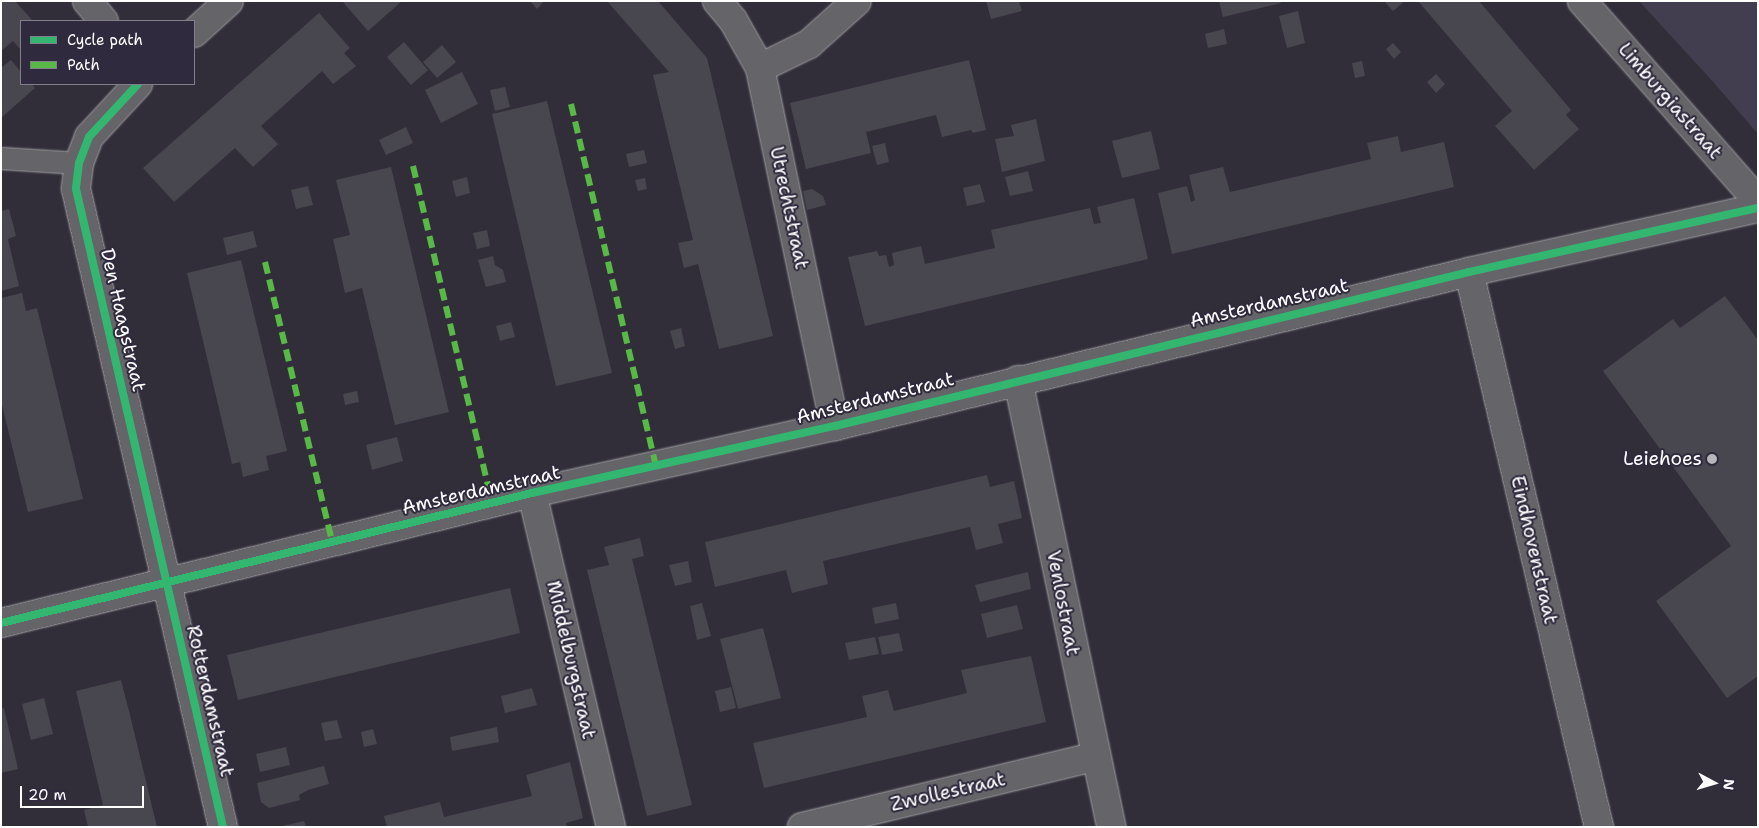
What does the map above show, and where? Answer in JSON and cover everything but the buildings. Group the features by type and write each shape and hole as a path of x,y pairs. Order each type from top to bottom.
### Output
{"street":[{"path":"87,1 103,20"},
{"path":"195,32 229,1"},
{"name":"Utrechtstraat","path":"717,1 733,20 760,68 835,426"},
{"path":"760,68 809,44 857,1"},
{"name":"Limburgiastraat","path":"1582,1 1758,201"},
{"name":"Den Haagstraat","path":"137,85 89,137 79,163 76,189 166,583"},
{"name":"Amsterdamstraat","path":"1,623 532,493 835,426 1018,380 1470,272 1758,208"},
{"name":"Eindhovenstraat","path":"1470,272 1600,827"},
{"name":"Venlostraat","path":"1018,380 1094,757 1111,827"},
{"name":"Middelburgstraat","path":"532,493 611,827"},
{"name":"Rotterdamstraat","path":"166,583 223,827"},
{"name":"Zwollestraat","path":"802,827 1094,757"}],"lane":[{"path":"1,158 79,163"}],"shaded area":[{"path":"1639,1 1758,1 1758,134 1715,84"}],"marked path":[{"path":"571,104 656,466"},
{"path":"413,166 492,503"},
{"path":"265,262 332,542"}],"cycle path":[{"path":"137,85 89,137 79,163 76,189 223,827"},
{"path":"1,623 532,493 835,426 1469,272 1758,208"}],"place":[{"name":"Leiehoes","path":"1712,459"}]}
